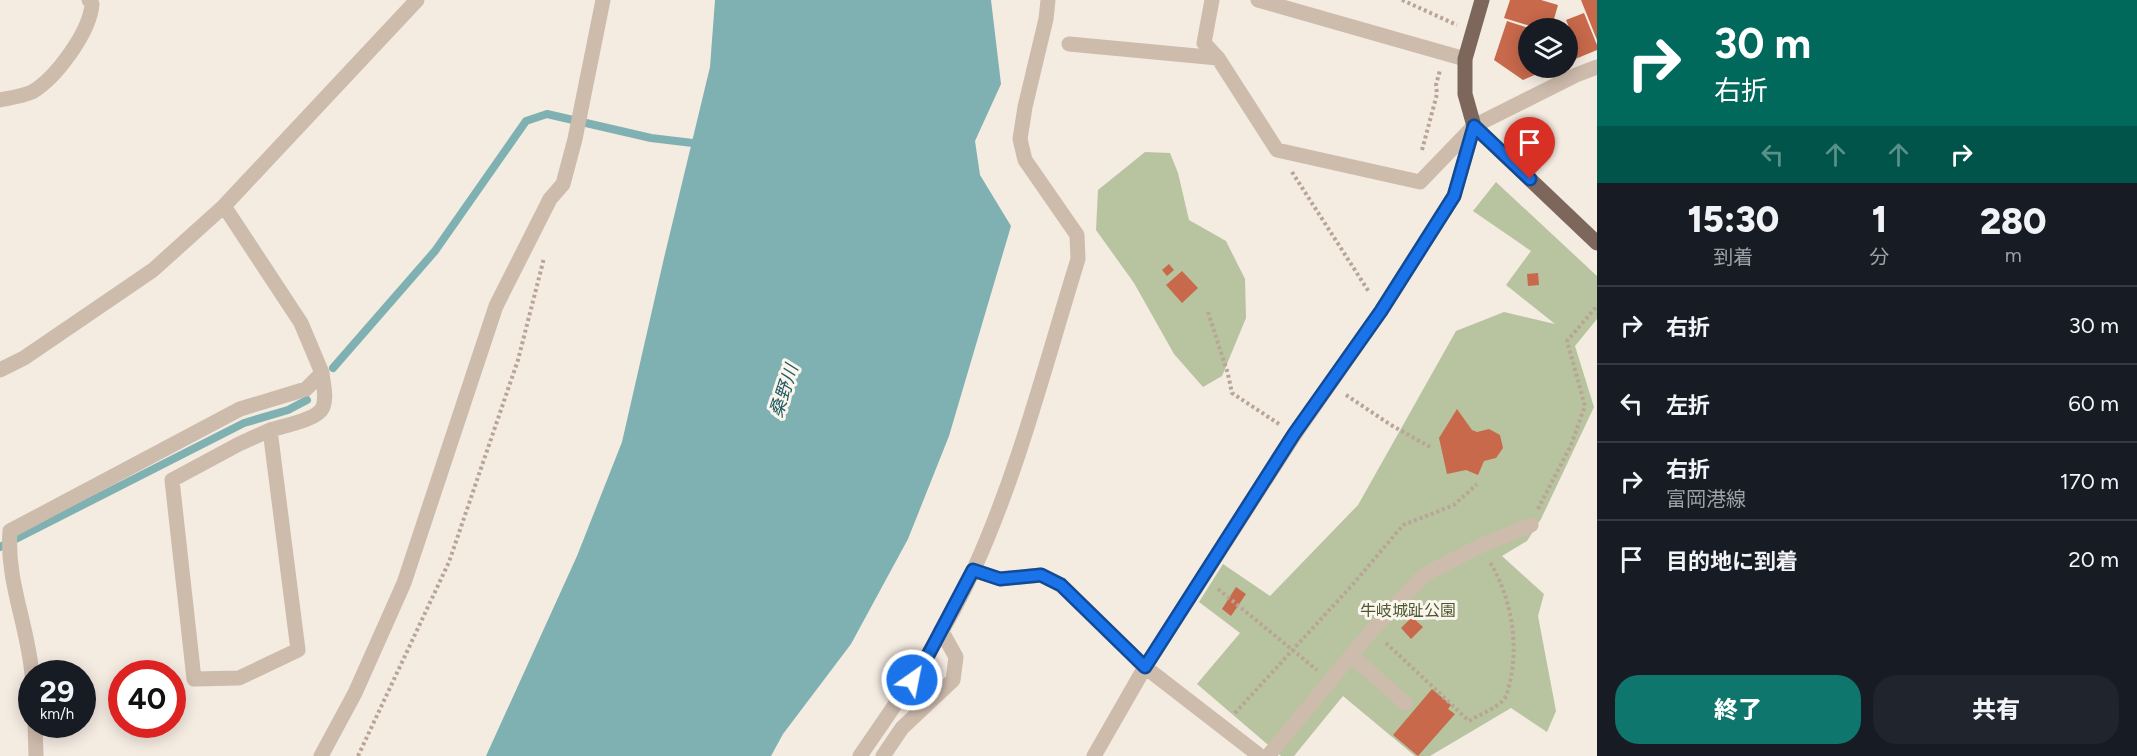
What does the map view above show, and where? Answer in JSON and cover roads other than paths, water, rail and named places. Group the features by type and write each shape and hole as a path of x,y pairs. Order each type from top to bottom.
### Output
{"main road":[{"path":"1482,0 1465,59 1465,94 1474,126 1597,243"}],"street":[{"path":"0,100 32,92 58,69 77,44 91,17 92,4 89,0"},
{"path":"0,370 24,358 153,270 224,206 417,0"},
{"path":"321,756 355,693 404,583 496,306 550,199 563,184 575,139 603,0"},
{"path":"860,756 925,661 973,570 1009,480 1078,259 1077,235 1025,160 1020,139 1048,0"},
{"path":"1212,0 1204,43 1218,58 1277,150 1420,182 1474,126 1576,75 1597,67"},
{"path":"1258,0 1465,59"},
{"path":"1069,44 1218,58"},
{"path":"1094,756 1145,667 1294,434 1381,311 1454,196 1474,126"},
{"path":"224,206 301,323 322,373 325,390 323,408 315,417 270,430 172,480 194,679 239,678 297,650 270,430"},
{"path":"30,660 13,580 10,531 240,409 306,389 322,373"},
{"path":"1268,756 1372,630 1424,575 1480,546 1531,525"},
{"path":"973,570 1000,579 1041,575 1061,585 1145,667 1260,756"},
{"path":"883,756 902,728 953,680 956,657 941,630"},
{"path":"1352,655 1405,703"},
{"path":"35,738 36,756"}],"water":[{"name":"桑野川","path":"715,0 991,0 1001,84 975,141 980,175 1011,226 949,436 908,539 851,644 783,734 771,756 486,756 577,556 622,442 710,67"}],"waterway":[{"path":"333,368 435,251 526,121 547,114 651,138 701,144"},
{"path":"0,547 244,423 288,410 307,400"}],"park label":[{"name":"牛岐城趾公園","path":"1408,610"}]}
